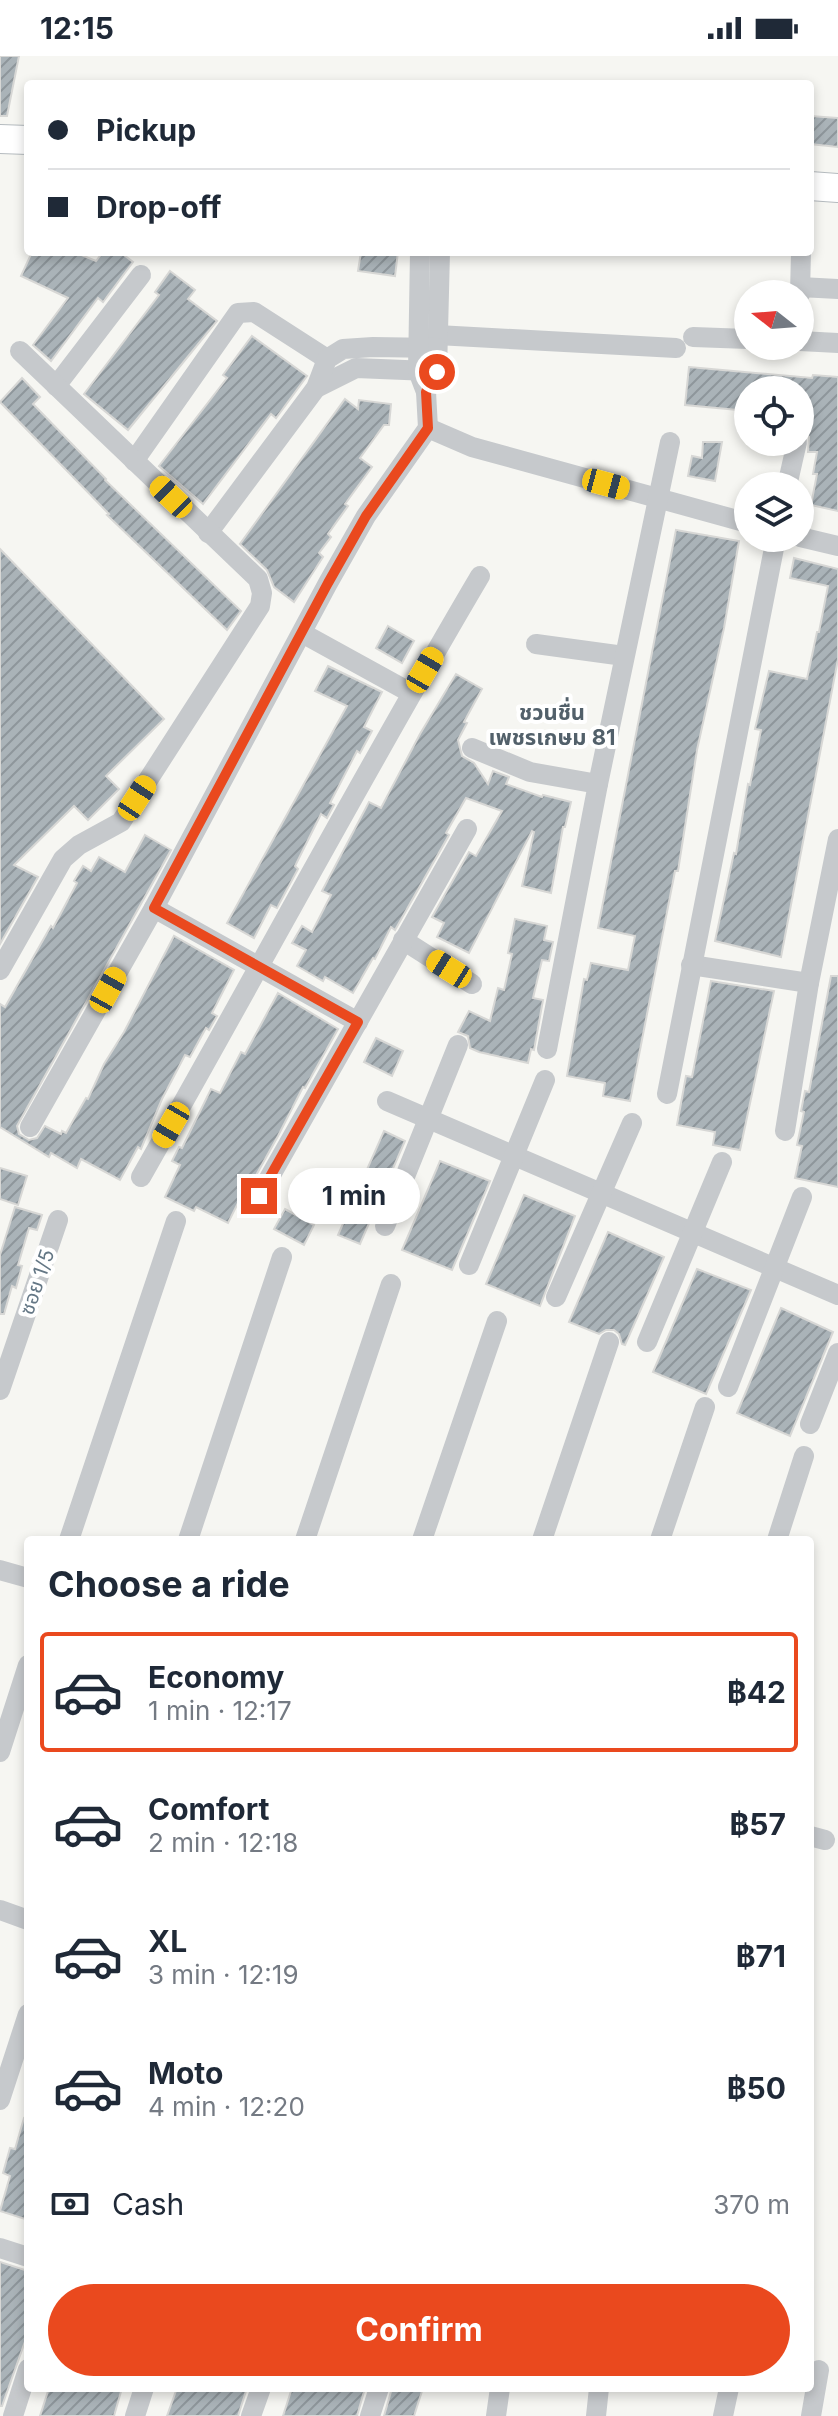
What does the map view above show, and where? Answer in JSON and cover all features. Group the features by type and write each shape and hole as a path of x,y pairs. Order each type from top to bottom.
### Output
{"main road":[{"path":"0,139 24,140"},
{"path":"814,186 838,188"}],"street":[{"path":"420,256 430,343"},
{"path":"30,1127 154,908 366,516 428,428 426,392 440,256"},
{"path":"800,280 801,256"},
{"path":"56,386 141,275"},
{"path":"814,290 838,289"},
{"path":"134,461 238,313 254,312 327,359"},
{"path":"208,533 316,388 327,359 343,349 430,343 685,343 734,340"},
{"path":"814,342 838,343"},
{"path":"0,970 63,859 79,845 121,822 260,606 262,593 258,579 20,351"},
{"path":"316,388 356,368 428,371"},
{"path":"428,428 472,447 734,519"},
{"path":"547,1049 598,784 670,442"},
{"path":"814,540 838,546"},
{"path":"667,1094 773,552"},
{"path":"141,1177 411,693 480,576"},
{"path":"302,633 411,693"},
{"path":"536,644 624,656"},
{"path":"472,748 530,772 598,784"},
{"path":"259,1196 467,829"},
{"path":"785,1131 809,983 838,839"},
{"path":"154,908 358,1022"},
{"path":"403,940 472,984"},
{"path":"691,965 809,983"},
{"path":"385,1226 458,1045"},
{"path":"469,1265 545,1080"},
{"path":"387,1101 838,1295"},
{"path":"556,1297 632,1123"},
{"path":"647,1342 722,1162"},
{"path":"728,1387 802,1197"},
{"name":"ซอย 1/5","path":"0,1390 58,1220"},
{"path":"70,1536 176,1221"},
{"path":"189,1536 282,1257"},
{"path":"306,1536 391,1284"},
{"path":"423,1536 497,1321"},
{"path":"543,1536 609,1342"},
{"path":"810,1424 838,1353"},
{"path":"661,1536 705,1407"},
{"path":"778,1536 804,1456"},
{"path":"0,1570 24,1577"},
{"path":"0,1752 24,1677"},
{"path":"0,1910 24,1919"},
{"path":"0,2100 24,2026"},
{"path":"0,2248 24,2256"},
{"path":"811,2416 819,2370"},
{"path":"13,2416 24,2382"},
{"path":"135,2416 143,2392"},
{"path":"251,2416 260,2392"},
{"path":"370,2416 378,2392"},
{"path":"496,2416 499,2392"},
{"path":"596,2416 599,2392"},
{"path":"723,2416 728,2392"}],"building":[{"path":"0,56 19,56 7,116 0,116"},
{"path":"814,116 838,118 838,147 814,144"},
{"path":"30,256 84,256 96,261 100,256 125,256 133,262 103,302 98,298 51,361 33,345 68,298 21,276"},
{"path":"360,256 398,256 395,276 358,271"},
{"path":"170,271 195,290 188,299 217,321 128,430 84,394 159,295 155,292"},
{"path":"252,336 307,376 276,418 271,414 203,504 159,466 227,378 223,375"},
{"path":"689,367 790,376 734,376 734,410 685,405"},
{"path":"813,375 838,377 838,511 814,506 817,474 813,472 817,452 814,452 813,376"},
{"path":"22,378 40,397 33,404 105,480 241,611 227,630 107,515 0,402"},
{"path":"345,399 358,409 359,400 391,404 389,425 384,425 360,458 372,467 345,504 348,506 319,553 323,557 294,602 274,587 267,570 240,544"},
{"path":"703,442 722,442 715,481 688,476 692,456 702,458"},
{"path":"676,530 734,540 734,552 737,552 724,628 697,750 678,871 675,871 630,1101 603,1096 605,1083 567,1076 584,979 587,980 591,963 628,970 635,936 598,928"},
{"path":"0,549 164,719 106,776 119,789 88,820 74,806 14,865 38,877 0,944"},
{"path":"794,558 838,569 838,659 781,957 715,941 761,730 755,729 769,671 807,679 819,632 828,586 790,578"},
{"path":"388,626 414,641 402,663 376,648"},
{"path":"328,666 382,692 364,727 372,731 360,753 357,751 330,803 334,805 327,818 321,814 295,866 298,869 277,908 271,905 254,938 227,923 347,706 315,691"},
{"path":"456,674 482,689 458,740 462,756 474,763 488,784 493,771 509,777 506,784 542,797 571,802 563,827 551,893 522,886 532,831 469,953 437,937 444,923 432,917 469,852 476,856 502,811 466,798 446,833 449,835 395,930 391,927 353,993 297,966 306,950 292,943 302,926 312,932 331,895 322,891 369,802 381,808"},
{"path":"145,835 171,850 17,1126 19,1134 29,1140 37,1138 45,1126 61,1134 62,1131 66,1133 88,1099 174,936 234,970 212,1013 217,1016 209,1030 206,1028 190,1057 185,1055 141,1149 138,1147 120,1180 81,1159 77,1168 51,1153 49,1157 0,1127 0,1004 5,1007 51,926 53,928 83,866 91,871 99,857 125,872"},
{"path":"515,919 547,926 544,940 553,942 549,961 542,960 533,998 543,1000 534,1050 531,1049 528,1063 479,1052 470,1048 468,1036 458,1032 469,1011 490,1021 498,988 504,990"},
{"path":"831,976 838,976 838,1187 795,1178 802,1146 797,1145 804,1112 801,1111 805,1091 809,1092"},
{"path":"711,981 774,991 740,1150 713,1145 715,1132 677,1125 686,1076 692,1077"},
{"path":"278,993 338,1029 228,1223 196,1207 194,1211 165,1197 180,1165 172,1161 179,1147 182,1148 211,1089 220,1093 241,1052 245,1054"},
{"path":"376,1038 403,1051 392,1076 364,1062"},
{"path":"384,1131 405,1141 360,1244 338,1235"},
{"path":"440,1161 490,1181 452,1270 402,1250"},
{"path":"0,1168 27,1176 18,1205 0,1199"},
{"path":"524,1195 575,1216 540,1306 486,1284"},
{"path":"15,1207 42,1215 37,1230 29,1228 18,1265 22,1266 16,1288 12,1286 4,1314 0,1314 0,1255"},
{"path":"285,1209 314,1225 304,1245 274,1229"},
{"path":"608,1232 664,1257 625,1345 614,1330 599,1334 569,1322"},
{"path":"697,1269 751,1290 706,1394 653,1372"},
{"path":"781,1308 833,1332 790,1436 737,1413"},
{"path":"24,2118 24,2219 0,2211 10,2176 3,2173 10,2148 15,2149"},
{"path":"0,2262 24,2270 24,2344 0,2406"},
{"path":"48,2392 121,2392 114,2416 40,2416"},
{"path":"176,2392 246,2392 238,2416 167,2416"},
{"path":"291,2392 364,2392 357,2416 283,2416"},
{"path":"391,2392 422,2392 414,2416 384,2416"}],"district":[{"name":"ชวนชื่น เพชรเกษม 81","path":"552,724"}],"route":[{"path":"259,1196 358,1022 154,908 366,516 428,428 426,392 437,372"}]}
